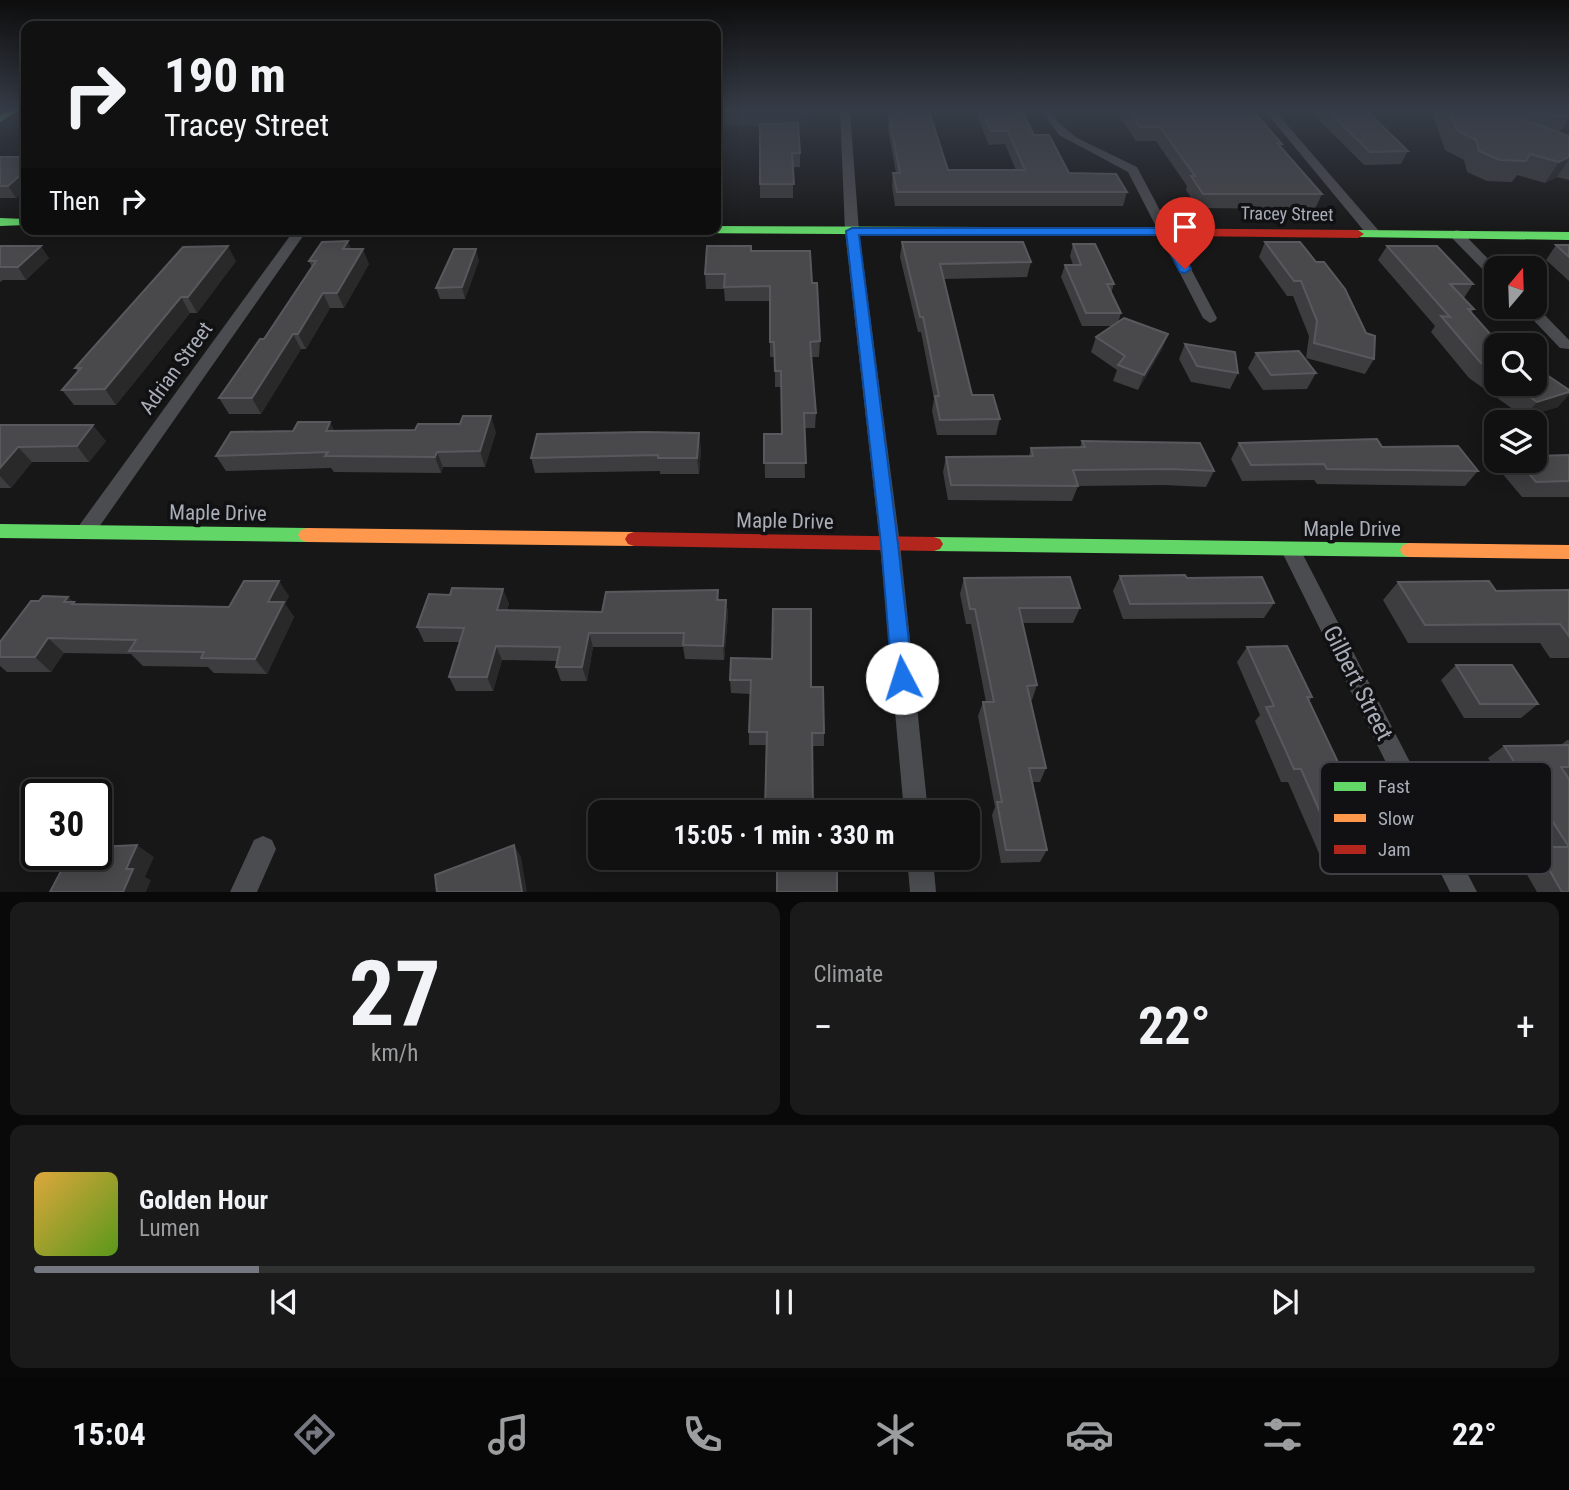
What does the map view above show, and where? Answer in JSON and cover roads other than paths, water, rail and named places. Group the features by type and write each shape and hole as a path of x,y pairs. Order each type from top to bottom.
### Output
{"street":[{"path":"847,153 852,231 890,544 915,800"},
{"path":"1102,153 1123,162 1133,170 1210,318"},
{"path":"1305,153 1374,234"},
{"path":"0,222 21,222"},
{"name":"Tracey Street","path":"721,230 1569,236"},
{"path":"1456,234 1484,263"},
{"name":"Adrian Street","path":"85,532 298,235"},
{"path":"1540,319 1565,345"},
{"name":"Maple Drive","path":"0,531 1569,552"},
{"name":"Gilbert Street","path":"1291,550 1399,762"},
{"path":"243,891 263,849"},
{"path":"921,870 923,891"},
{"name":"Gilbert Street","path":"1455,874 1464,891"}]}
